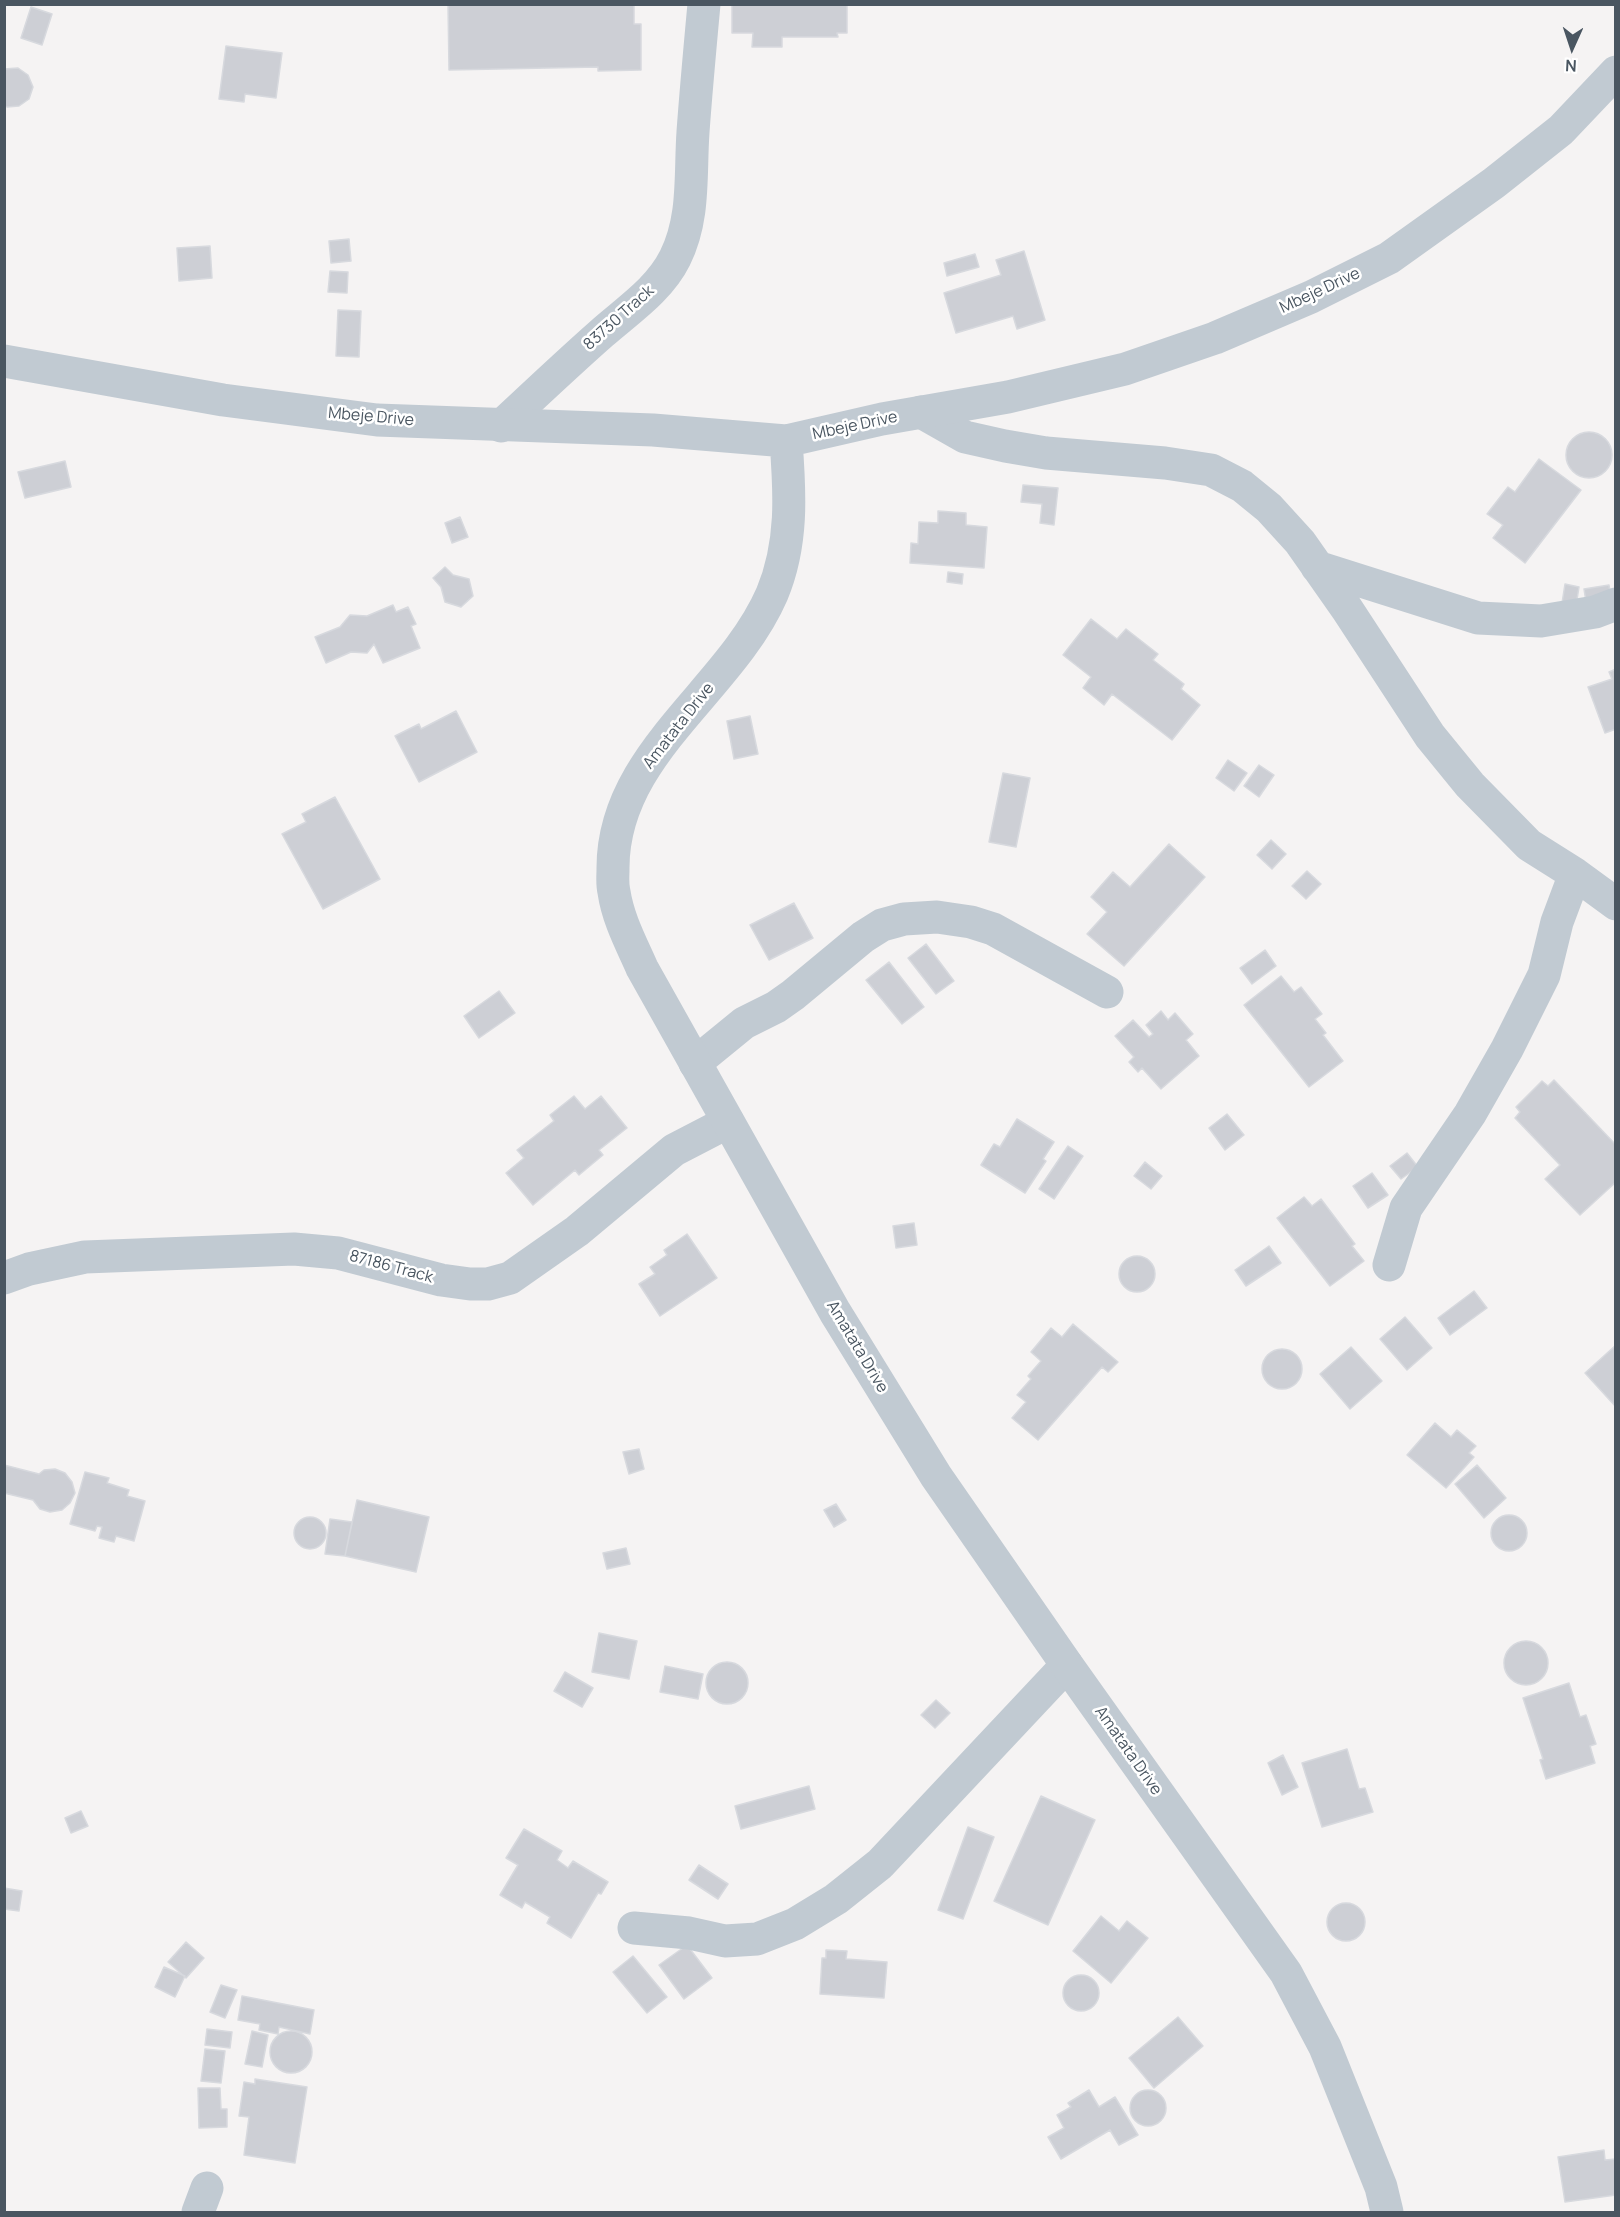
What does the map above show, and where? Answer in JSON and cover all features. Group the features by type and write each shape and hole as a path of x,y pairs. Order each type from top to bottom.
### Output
{"street":[{"name":"83730 Track","path":"501,426 604,331 636,305 662,279 675,258 687,225 692,192 693,134 704,4"},
{"name":"Mbeje Drive","path":"4,361 223,400 377,420 653,430 786,441 882,419 1008,397 1125,369 1215,338 1311,297 1389,258 1494,183 1561,130 1616,72"},
{"path":"921,412 965,437 1046,453 1165,463 1211,470 1242,486 1269,508 1300,542 1430,735 1470,785 1529,845 1575,874 1616,904"},
{"name":"Amatata Drive","path":"786,441 790,512 785,551 771,594 740,650 662,744 634,785 619,823 613,854 613,890 621,920 642,969 835,1312 936,1476 1286,1973 1325,2047 1381,2187 1388,2212"},
{"path":"1317,567 1478,618 1541,621 1595,612 1616,604"},
{"path":"1389,1265 1406,1208 1470,1114 1507,1049 1544,975 1557,922 1575,874"},
{"path":"695,1063 744,1023 776,1007 793,995 863,937 882,924 904,919 937,917 971,922 993,929 1107,992"},
{"name":"87186 Track","path":"4,1278 29,1269 85,1257 294,1250 338,1253 441,1280 488,1284 510,1278 577,1231 674,1150 728,1122"},
{"path":"634,1929 689,1933 725,1941 757,1939 795,1924 836,1899 880,1864 1067,1665"}],"building":[{"path":"448,4 634,4 634,24 641,24 641,70 598,71 598,67 449,70"},
{"path":"732,4 847,4 847,33 837,33 838,37 782,37 782,47 752,47 753,33 732,33"},
{"path":"31,7 52,14 42,45 21,38"},
{"path":"226,46 282,53 276,98 245,94 244,102 219,99"},
{"path":"18,68 28,75 33,87 29,99 19,106 7,107 4,105 4,69"},
{"path":"349,239 351,261 331,263 329,241"},
{"path":"210,246 212,278 179,281 177,248"},
{"path":"1024,251 1045,320 1017,329 1013,316 956,333 944,293 1001,275 996,260"},
{"path":"975,254 979,267 947,276 944,263"},
{"path":"330,271 348,272 347,293 328,292"},
{"path":"338,310 361,311 359,357 336,356"},
{"path":"1589,432 1605,439 1612,455 1605,471 1589,478 1573,471 1566,455 1573,439"},
{"path":"1539,459 1581,490 1525,563 1493,538 1503,525 1487,514 1508,487 1515,492"},
{"path":"65,461 71,487 25,498 18,472"},
{"path":"1023,485 1058,488 1054,525 1040,523 1042,504 1021,502"},
{"path":"938,511 966,513 966,525 987,527 984,568 910,563 911,543 918,544 919,522 938,523"},
{"path":"460,517 468,537 452,543 445,523"},
{"path":"445,567 453,575 469,579 473,596 461,607 445,602 441,587 433,578"},
{"path":"948,572 963,574 962,584 947,582"},
{"path":"1565,584 1579,587 1576,606 1562,603"},
{"path":"1609,585 1611,598 1586,602 1584,589"},
{"path":"393,605 396,612 408,607 416,624 411,626 420,648 383,663 374,644 367,653 351,652 326,663 315,637 340,627 350,615 367,616"},
{"path":"1091,619 1117,639 1126,629 1158,654 1153,660 1184,684 1181,689 1200,705 1172,740 1112,694 1104,705 1083,688 1091,677 1063,655"},
{"path":"1616,669 1616,729 1605,733 1588,687 1612,679 1609,672"},
{"path":"456,711 477,752 419,782 395,736 419,724 421,729"},
{"path":"750,716 758,754 734,759 727,721"},
{"path":"1228,760 1247,773 1234,791 1216,778"},
{"path":"1259,765 1274,775 1259,797 1244,786"},
{"path":"1003,773 1030,778 1016,847 989,842"},
{"path":"335,797 380,879 323,909 282,834 306,822 302,814"},
{"path":"1271,840 1286,854 1272,869 1257,855"},
{"path":"1169,844 1205,877 1124,966 1087,934 1107,912 1091,897 1113,872 1130,887"},
{"path":"1307,871 1321,884 1306,899 1292,886"},
{"path":"794,903 813,938 769,960 750,925"},
{"path":"926,944 954,981 936,994 908,958"},
{"path":"1265,950 1276,966 1252,984 1240,968"},
{"path":"889,962 924,1007 902,1024 866,980"},
{"path":"1281,976 1294,992 1301,987 1322,1014 1315,1019 1326,1033 1323,1035 1343,1061 1309,1087 1244,1005"},
{"path":"499,991 515,1013 479,1038 464,1016"},
{"path":"1161,1011 1168,1020 1175,1013 1193,1034 1186,1040 1199,1056 1161,1089 1142,1068 1138,1072 1129,1062 1134,1057 1115,1036 1133,1020 1149,1037 1153,1034 1146,1025"},
{"path":"1554,1080 1616,1145 1616,1182 1580,1215 1545,1179 1560,1165 1515,1118 1520,1112 1516,1107 1542,1081 1548,1086"},
{"path":"574,1096 585,1109 601,1096 627,1128 599,1150 603,1155 579,1175 575,1170 533,1205 506,1173 524,1158 517,1150 554,1121 550,1115"},
{"path":"1227,1114 1244,1135 1225,1150 1209,1128"},
{"path":"1017,1119 1054,1142 1043,1159 1046,1161 1025,1193 981,1165 994,1144 1000,1147"},
{"path":"1068,1146 1083,1156 1054,1199 1039,1189"},
{"path":"1407,1153 1418,1167 1401,1179 1390,1166"},
{"path":"1145,1162 1162,1176 1151,1189 1134,1176"},
{"path":"1372,1173 1388,1195 1368,1208 1353,1186"},
{"path":"1304,1197 1312,1206 1321,1199 1355,1244 1352,1246 1364,1261 1330,1286 1277,1218"},
{"path":"914,1223 917,1245 896,1248 893,1226"},
{"path":"687,1234 717,1278 660,1316 639,1284 655,1274 650,1267 667,1255 664,1250"},
{"path":"1269,1246 1281,1263 1246,1286 1235,1270"},
{"path":"1137,1256 1150,1261 1155,1274 1150,1287 1137,1292 1124,1287 1119,1274 1124,1261"},
{"path":"1474,1291 1487,1308 1450,1335 1438,1318"},
{"path":"1405,1317 1432,1348 1407,1370 1380,1339"},
{"path":"1073,1324 1118,1362 1108,1372 1102,1367 1038,1440 1012,1418 1026,1402 1017,1395 1031,1379 1028,1376 1041,1361 1031,1352 1051,1328 1062,1337"},
{"path":"1616,1345 1616,1407 1585,1373"},
{"path":"1351,1347 1382,1381 1350,1409 1320,1374"},
{"path":"1282,1349 1296,1355 1302,1369 1296,1383 1282,1389 1268,1383 1262,1369 1268,1355"},
{"path":"1435,1423 1451,1437 1457,1430 1476,1446 1469,1453 1474,1457 1446,1488 1407,1455"},
{"path":"639,1449 644,1469 629,1474 623,1452"},
{"path":"4,1465 39,1474 44,1470 55,1469 65,1473 72,1482 75,1493 70,1503 62,1510 50,1512 40,1509 33,1500 4,1493"},
{"path":"1477,1465 1506,1498 1484,1518 1455,1484"},
{"path":"85,1472 109,1478 107,1483 129,1490 127,1496 145,1501 134,1541 116,1536 114,1542 99,1538 102,1527 97,1526 95,1531 70,1524"},
{"path":"357,1500 429,1517 416,1572 345,1556"},
{"path":"836,1504 846,1520 834,1527 824,1510"},
{"path":"1509,1515 1522,1520 1527,1533 1522,1546 1509,1551 1496,1546 1491,1533 1496,1520"},
{"path":"310,1517 322,1521 326,1533 322,1545 310,1549 298,1545 294,1533 298,1521"},
{"path":"330,1519 352,1522 345,1556 325,1554"},
{"path":"626,1548 630,1564 607,1569 603,1553"},
{"path":"599,1633 637,1641 629,1679 592,1672"},
{"path":"1526,1641 1541,1648 1548,1663 1541,1678 1526,1685 1511,1678 1504,1663 1511,1648"},
{"path":"727,1662 742,1668 748,1683 742,1698 727,1704 712,1698 706,1683 712,1668"},
{"path":"665,1666 703,1674 698,1699 660,1692"},
{"path":"565,1672 593,1688 582,1707 554,1691"},
{"path":"1569,1683 1580,1717 1586,1715 1596,1744 1590,1746 1595,1763 1546,1779 1540,1760 1543,1759 1523,1698"},
{"path":"936,1700 950,1713 935,1728 921,1715"},
{"path":"1347,1749 1359,1789 1365,1788 1373,1812 1322,1827 1302,1763"},
{"path":"1283,1755 1298,1787 1282,1795 1268,1763"},
{"path":"809,1786 815,1809 741,1829 735,1806"},
{"path":"1041,1796 1095,1820 1048,1925 994,1901"},
{"path":"81,1811 88,1826 71,1833 65,1818"},
{"path":"968,1827 994,1837 963,1919 938,1910"},
{"path":"524,1829 562,1851 557,1860 568,1868 573,1861 608,1882 601,1894 598,1893 571,1938 547,1923 550,1917 525,1902 522,1908 500,1895 518,1865 506,1858"},
{"path":"699,1865 728,1884 718,1899 689,1880"},
{"path":"4,1888 22,1891 19,1911 4,1909"},
{"path":"1346,1903 1359,1909 1365,1922 1359,1935 1346,1941 1333,1935 1327,1922 1333,1909"},
{"path":"1101,1916 1119,1931 1127,1921 1148,1938 1111,1983 1073,1951"},
{"path":"186,1942 204,1958 186,1978 168,1962"},
{"path":"687,1945 712,1978 684,1999 659,1965"},
{"path":"826,1950 847,1951 846,1959 887,1962 884,1998 820,1994 822,1958 826,1958"},
{"path":"633,1956 667,1997 647,2013 613,1972"},
{"path":"164,1967 185,1976 175,1997 155,1987"},
{"path":"1081,1975 1094,1980 1099,1993 1094,2006 1081,2011 1068,2006 1063,1993 1068,1980"},
{"path":"221,1985 237,1990 225,2018 210,2012"},
{"path":"242,1996 314,2010 310,2034 279,2027 278,2034 259,2030 260,2024 238,2020"},
{"path":"1178,2017 1203,2046 1154,2088 1129,2058"},
{"path":"207,2029 232,2032 230,2048 205,2045"},
{"path":"252,2031 268,2035 262,2067 245,2064"},
{"path":"291,2031 299,2032 306,2037 311,2044 311,2060 306,2067 299,2072 291,2073 283,2072 276,2067 271,2060 270,2052 271,2044 276,2037 283,2032"},
{"path":"205,2049 225,2051 221,2083 201,2081"},
{"path":"255,2079 307,2087 295,2163 244,2155 249,2117 239,2116 244,2082 255,2084"},
{"path":"198,2088 220,2088 221,2109 227,2109 227,2127 199,2128"},
{"path":"1089,2090 1099,2107 1115,2097 1138,2135 1119,2145 1110,2130 1061,2159 1048,2137 1064,2128 1057,2115 1071,2107 1068,2103"},
{"path":"1148,2090 1160,2096 1166,2108 1160,2120 1148,2126 1136,2120 1130,2108 1136,2096"},
{"path":"1604,2150 1605,2160 1616,2159 1616,2195 1565,2202 1558,2157"}]}
